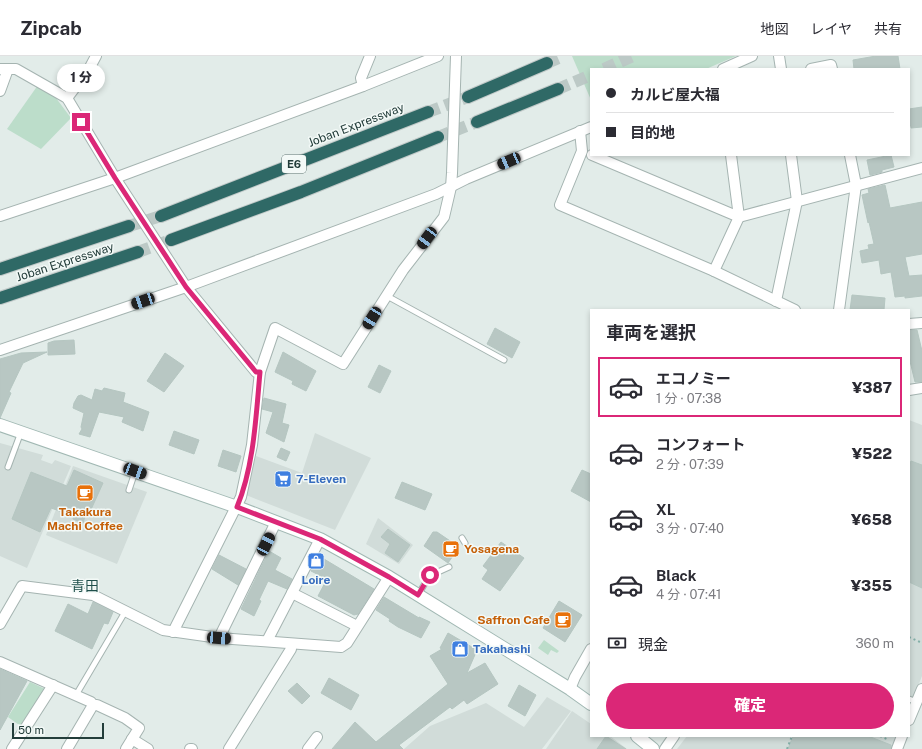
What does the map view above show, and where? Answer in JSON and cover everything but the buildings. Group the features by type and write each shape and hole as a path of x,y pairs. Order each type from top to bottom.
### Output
{"highway":[{"path":"468,97 547,63"},
{"path":"477,122 558,89"},
{"name":"Joban Expressway","path":"161,216 428,112"},
{"name":"E6","path":"171,240 301,192 438,137"},
{"name":"Joban Expressway","path":"0,269 130,226"},
{"name":"Joban Expressway","path":"0,298 138,252"}],"street":[{"path":"67,98 96,56"},
{"path":"363,86 361,78 370,56"},
{"path":"0,216 115,178 363,86 438,56"},
{"path":"173,632 237,507 243,490 252,445 260,372 275,328 343,364 403,270 444,217 451,187 456,56"},
{"path":"725,68 752,56"},
{"path":"779,56 781,68"},
{"path":"816,68 831,65 832,68"},
{"path":"0,91 4,69 16,69 67,98 115,178 186,287 256,372 260,372"},
{"path":"0,350 186,287 436,194 590,127"},
{"path":"580,131 589,153 560,205 714,271 792,309"},
{"path":"596,156 738,217 922,168"},
{"path":"714,271 738,217 731,156"},
{"path":"776,301 797,201 791,156"},
{"path":"840,309 856,185 850,156"},
{"path":"910,324 922,323"},
{"path":"910,390 922,388"},
{"path":"0,425 237,507 320,539 389,577 570,689 590,703"},
{"path":"219,638 276,522"},
{"path":"267,641 320,539"},
{"path":"0,624 22,586 93,595 163,630 173,632 219,638 341,647 347,643 389,577"},
{"path":"292,593 357,626"},
{"path":"229,749 292,649 291,644"},
{"path":"570,689 590,651"},
{"path":"0,662 91,702 93,706"},
{"path":"12,749 53,685"},
{"path":"910,715 912,705 922,690"},
{"path":"93,706 98,705 125,718 139,728 126,749"},
{"path":"67,749 93,706"},
{"path":"308,749 317,737"},
{"path":"638,737 653,749"},
{"path":"665,749 673,737"},
{"path":"897,749 902,737"},
{"path":"132,739 148,749"}],"lane":[{"path":"387,296 504,360"},
{"path":"8,467 20,432"},
{"path":"129,490 135,471"},
{"path":"462,538 465,543"},
{"path":"438,572 449,567"},
{"path":"418,595 430,575"},
{"path":"76,695 125,612"}],"path":[{"path":"910,637 922,643"},
{"path":"787,749 792,737"}],"shaded area":[{"path":"910,420 922,425 922,676 910,706"},
{"path":"315,433 371,458 335,530 246,495 256,456 302,473"},
{"path":"0,443 43,455 41,460 52,464 55,460 71,466 27,568 0,556"},
{"path":"73,466 147,492 117,564 46,535"},
{"path":"378,518 413,545 399,564 366,544"},
{"path":"547,697 571,711 542,749 404,749 430,726 486,703 524,727"},
{"path":"572,711 590,723 590,737 611,737 627,749 546,749"},
{"path":"686,737 897,737 892,749 677,749"}],"green space":[{"path":"572,56 736,56 708,68 590,68 590,98"},
{"path":"38,85 56,98 71,118 41,149 7,129"},
{"path":"544,640 559,651 557,653 551,650 548,655 538,648"},
{"path":"30,682 45,689 22,727 8,717"}],"tunnel":[{"path":"547,63 563,56"},
{"path":"606,68 633,56"},
{"path":"558,89 590,75"},
{"path":"428,112 468,97"},
{"path":"438,137 477,122"},
{"path":"129,226 161,216"},
{"path":"138,252 171,240"}],"place":[{"name":"7-Eleven","path":"283,479"},
{"name":"Takakura Machi Coffee","path":"85,493"},
{"name":"Yosagena","path":"451,549"},
{"name":"Loire","path":"316,561"},
{"name":"Saffron Cafe","path":"563,620"},
{"name":"Takahashi","path":"460,649"}],"district":[{"name":"青田","path":"85,586"}],"route":[{"path":"81,122 115,178 186,287 256,372 260,372 252,445 243,490 237,507 320,539 389,577 418,595 430,575"}]}
